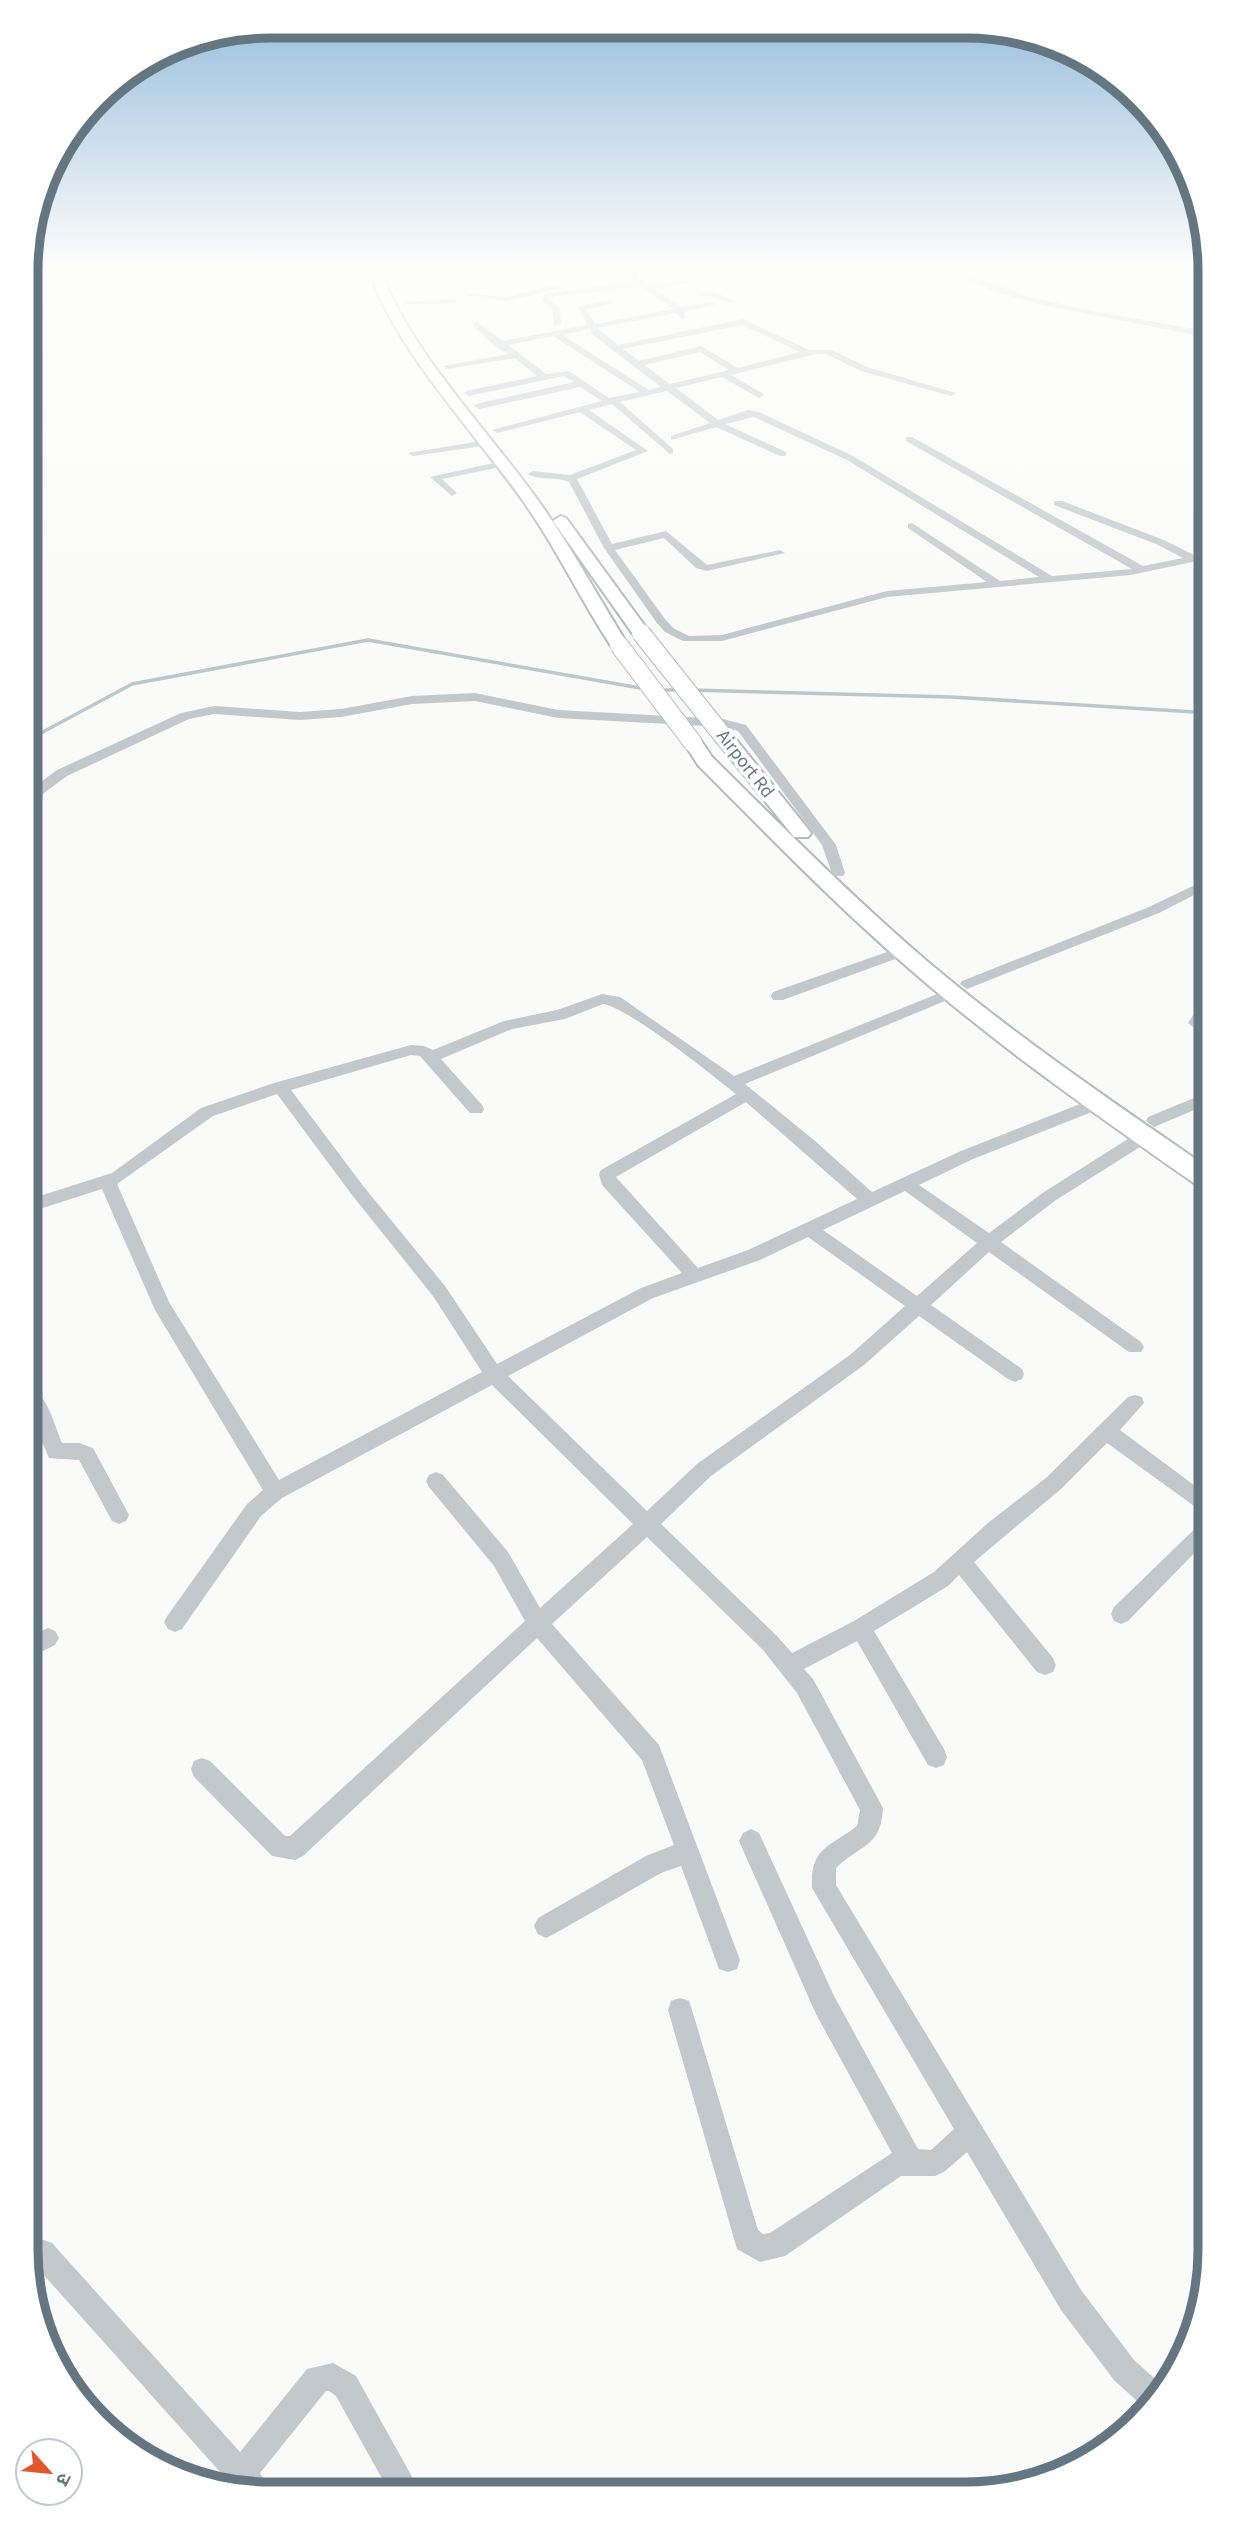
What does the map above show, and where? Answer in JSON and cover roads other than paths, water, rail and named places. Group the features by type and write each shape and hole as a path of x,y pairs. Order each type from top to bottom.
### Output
{"main road":[{"path":"444,385 538,511 618,645 705,761 904,951 959,989 1096,1104 1149,1129 1198,1171"},
{"path":"462,385 512,447"},
{"name":"Airport Rd","path":"529,470 562,522 641,633 785,816 838,873 959,989 1034,1040 1149,1129 1198,1154"}],"street":[{"path":"469,393 510,385"},
{"path":"479,406 576,385"},
{"path":"586,385 670,451"},
{"path":"634,385 646,392"},
{"path":"666,385 717,424 783,454"},
{"path":"497,430 678,385"},
{"path":"742,385 759,395"},
{"path":"921,385 951,393"},
{"path":"499,387 514,398"},
{"path":"529,470 571,478 643,452 580,408"},
{"path":"674,438 753,413 856,462 1050,579"},
{"path":"909,439 1142,570"},
{"path":"413,453 488,443"},
{"path":"449,462 500,459"},
{"path":"452,493 435,477 500,459"},
{"path":"571,478 585,498 610,548 660,621 677,635 698,640 722,638 887,594 1142,570 1198,558"},
{"path":"1058,503 1160,542 1193,559"},
{"path":"912,526 998,584"},
{"path":"610,548 667,534 700,566 707,568 780,553"},
{"path":"39,790 62,773 198,712 224,709 300,716 341,713 412,700 475,697 558,714 723,723 742,728 829,845 838,873"},
{"path":"731,1084 1146,913 1197,888"},
{"path":"778,996 904,951"},
{"path":"431,1057 509,1025 560,1015 608,999 620,1004 746,1095 833,1165 868,1199"},
{"path":"39,1203 107,1182 192,1121 280,1087 411,1050 424,1051 431,1057 476,1109"},
{"path":"280,1087 358,1191 439,1291 495,1376 790,1665 805,1686 872,1808 872,1827 867,1835 831,1854 824,1863 821,1875 824,1888 1078,2309 1124,2370 1150,2393"},
{"path":"692,1274 608,1181 607,1174 746,1095"},
{"path":"202,1769 280,1848 295,1847 582,1586 713,1462 839,1373 988,1244 1069,1183 1149,1129 1198,1102"},
{"path":"175,1622 254,1510 275,1492 495,1376 615,1308 692,1274 754,1255 811,1230 868,1199 1096,1104"},
{"path":"107,1182 161,1305 275,1492"},
{"path":"905,1183 1135,1347"},
{"path":"811,1230 1015,1374"},
{"path":"790,1665 861,1628 930,1587 1054,1483 1135,1403"},
{"path":"38,1409 56,1452 79,1451 86,1454 119,1515"},
{"path":"1107,1431 1198,1499"},
{"path":"436,1481 501,1559 538,1624 651,1753 728,1960"},
{"path":"1121,1614 1198,1536"},
{"path":"961,1562 1045,1665"},
{"path":"861,1628 936,1757"},
{"path":"38,1643 48,1638"},
{"path":"751,1842 825,2005 911,2161"},
{"path":"546,1926 654,1864 689,1852"},
{"path":"680,2010 747,2239 754,2245 766,2249 775,2246 895,2164 911,2161 935,2163 970,2132"},
{"path":"38,2252 248,2481"},
{"path":"251,2481 317,2379 327,2375 338,2378 345,2386 400,2482"}],"waterway":[{"path":"39,734 132,684 368,640 646,689"},
{"path":"659,690 681,690"},
{"path":"691,690 951,697 1198,712"}]}
